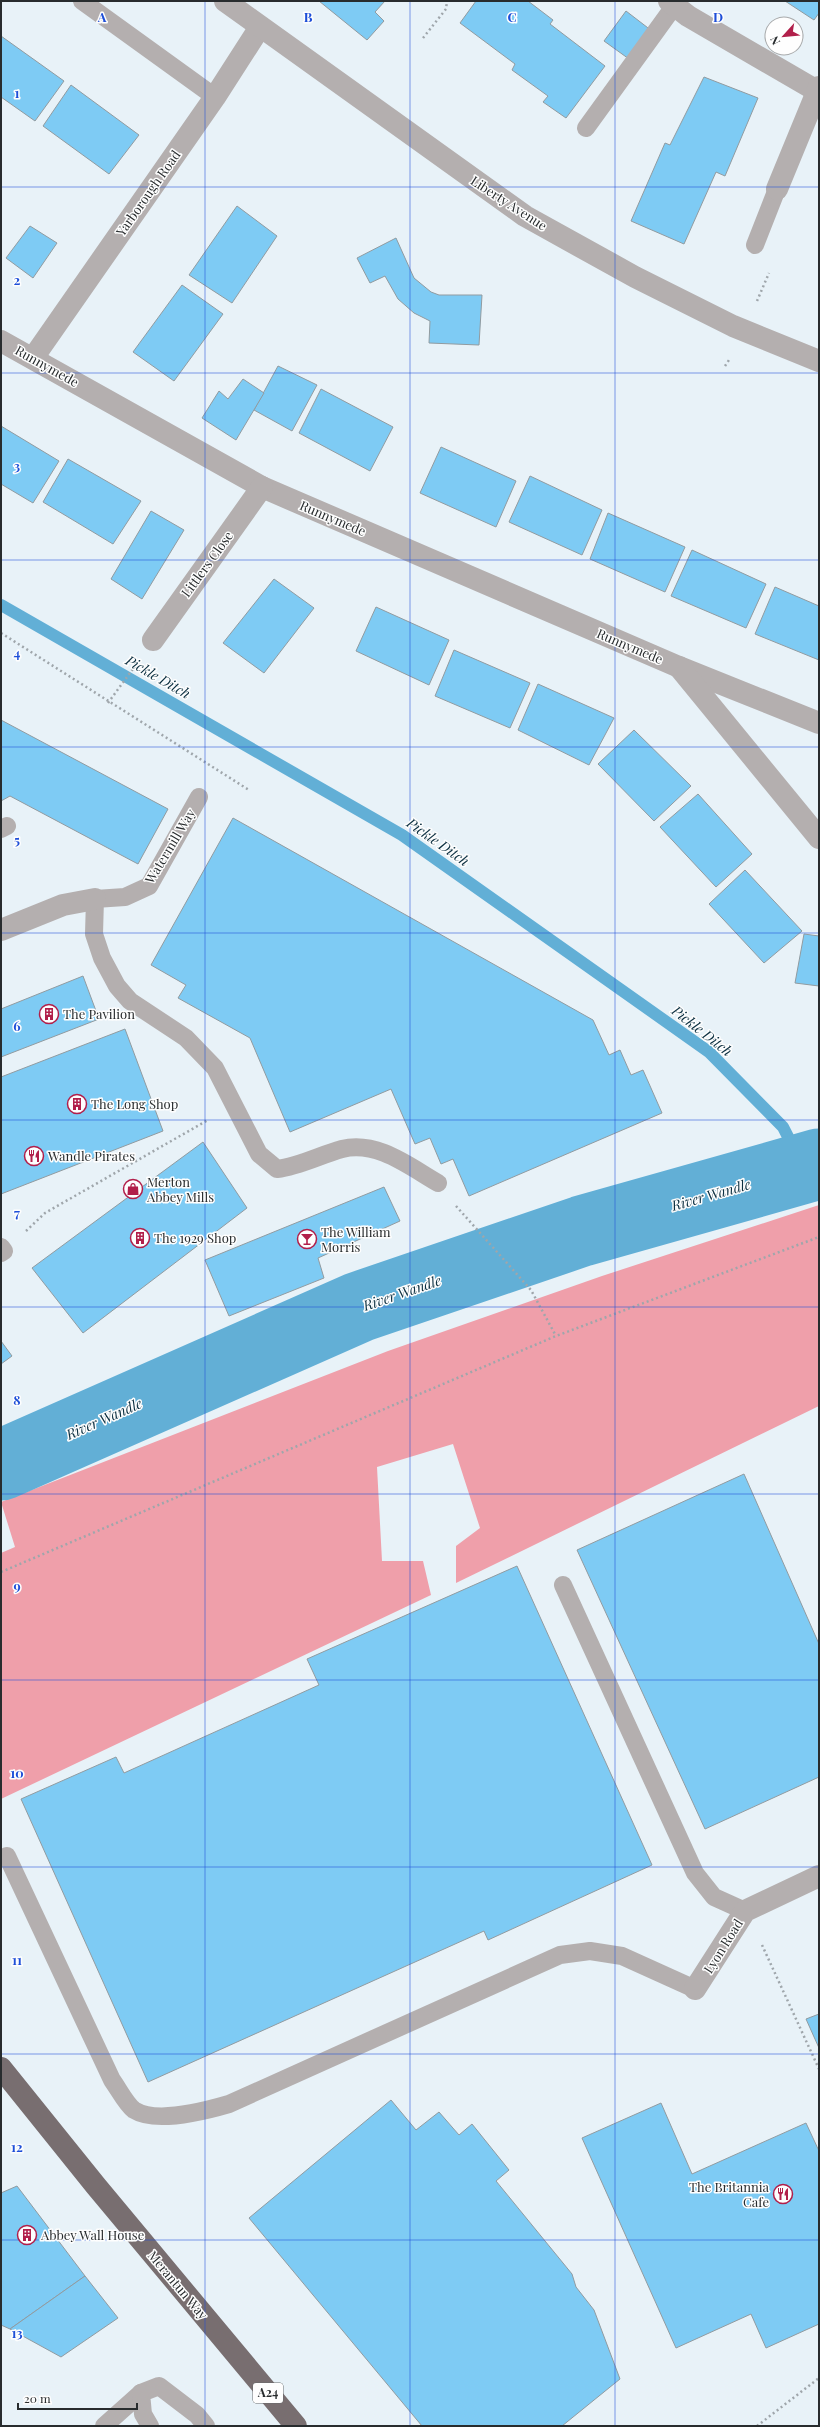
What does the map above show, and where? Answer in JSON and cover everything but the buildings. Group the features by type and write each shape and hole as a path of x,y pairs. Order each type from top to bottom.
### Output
{"highway":[{"name":"Merantun Way","path":"1,2068 96,2186 296,2426"}],"street":[{"name":"Liberty Avenue","path":"225,1 525,216 635,277 733,326 819,361"},
{"path":"672,3 688,16 818,89 777,189"},
{"name":"Yarborough Road","path":"34,358 215,97 260,27"},
{"name":"Runnymede","path":"1,341 34,358 262,487 679,667 819,723"},
{"name":"Littlers Close","path":"153,640 262,487"},
{"name":"Runnymede","path":"679,667 819,838"},
{"name":"Watermill Way","path":"1,930 63,905 95,899"},
{"name":"Lyon Road","path":"695,1989 745,1910 819,1876"}],"lane":[{"path":"82,1 215,97"},
{"path":"586,128 672,3"},
{"path":"755,245 777,189"},
{"name":"Watermill Way","path":"95,899 125,897 149,886 199,797"},
{"path":"95,899 94,934 102,958 118,986 130,1000 186,1038 215,1068 235,1104 259,1154 277,1169 295,1166 343,1149 369,1149 387,1154 438,1183"},
{"path":"563,1585 695,1873 714,1896 745,1910"},
{"path":"7,1856 112,2080 134,2110 157,2116 192,2114 228,2104 560,1955 590,1951 622,1956 695,1989"},
{"path":"104,2426 141,2393 159,2386 197,2415 206,2426"},
{"path":"141,2393 143,2414 150,2426"}],"path":[{"path":"423,38 446,9 447,1"},
{"path":"1,633 108,703 249,790"},
{"path":"108,703 139,660"},
{"path":"2,1250 45,1214 235,1104"},
{"path":"472,1227 531,1290 556,1336"},
{"path":"1,1572 556,1336 819,1237"},
{"path":"745,1910 819,2069"},
{"path":"757,2426 819,2378"}],"shaded area":[{"path":"819,1205 819,1406 456,1583 456,1546 480,1528 453,1444 377,1467 382,1561 423,1561 431,1595 1,1799 1,1553 15,1547 1,1502 388,1351 602,1276"}],"waterway":[{"name":"Pickle Ditch","path":"1,605 402,835 709,1052 783,1127 805,1170"},
{"name":"River Wandle","path":"1,1465 359,1307 582,1231 819,1164"}],"place":[{"name":"The Pavilion","path":"49,1014"},
{"name":"The Long Shop","path":"77,1104"},
{"name":"Wandle Pirates","path":"34,1156"},
{"name":"Merton Abbey Mills","path":"133,1189"},
{"name":"The 1929 Shop","path":"140,1238"},
{"name":"The William Morris","path":"307,1239"},
{"name":"The Britannia Cafe","path":"783,2194"},
{"name":"Abbey Wall House","path":"27,2235"}]}
